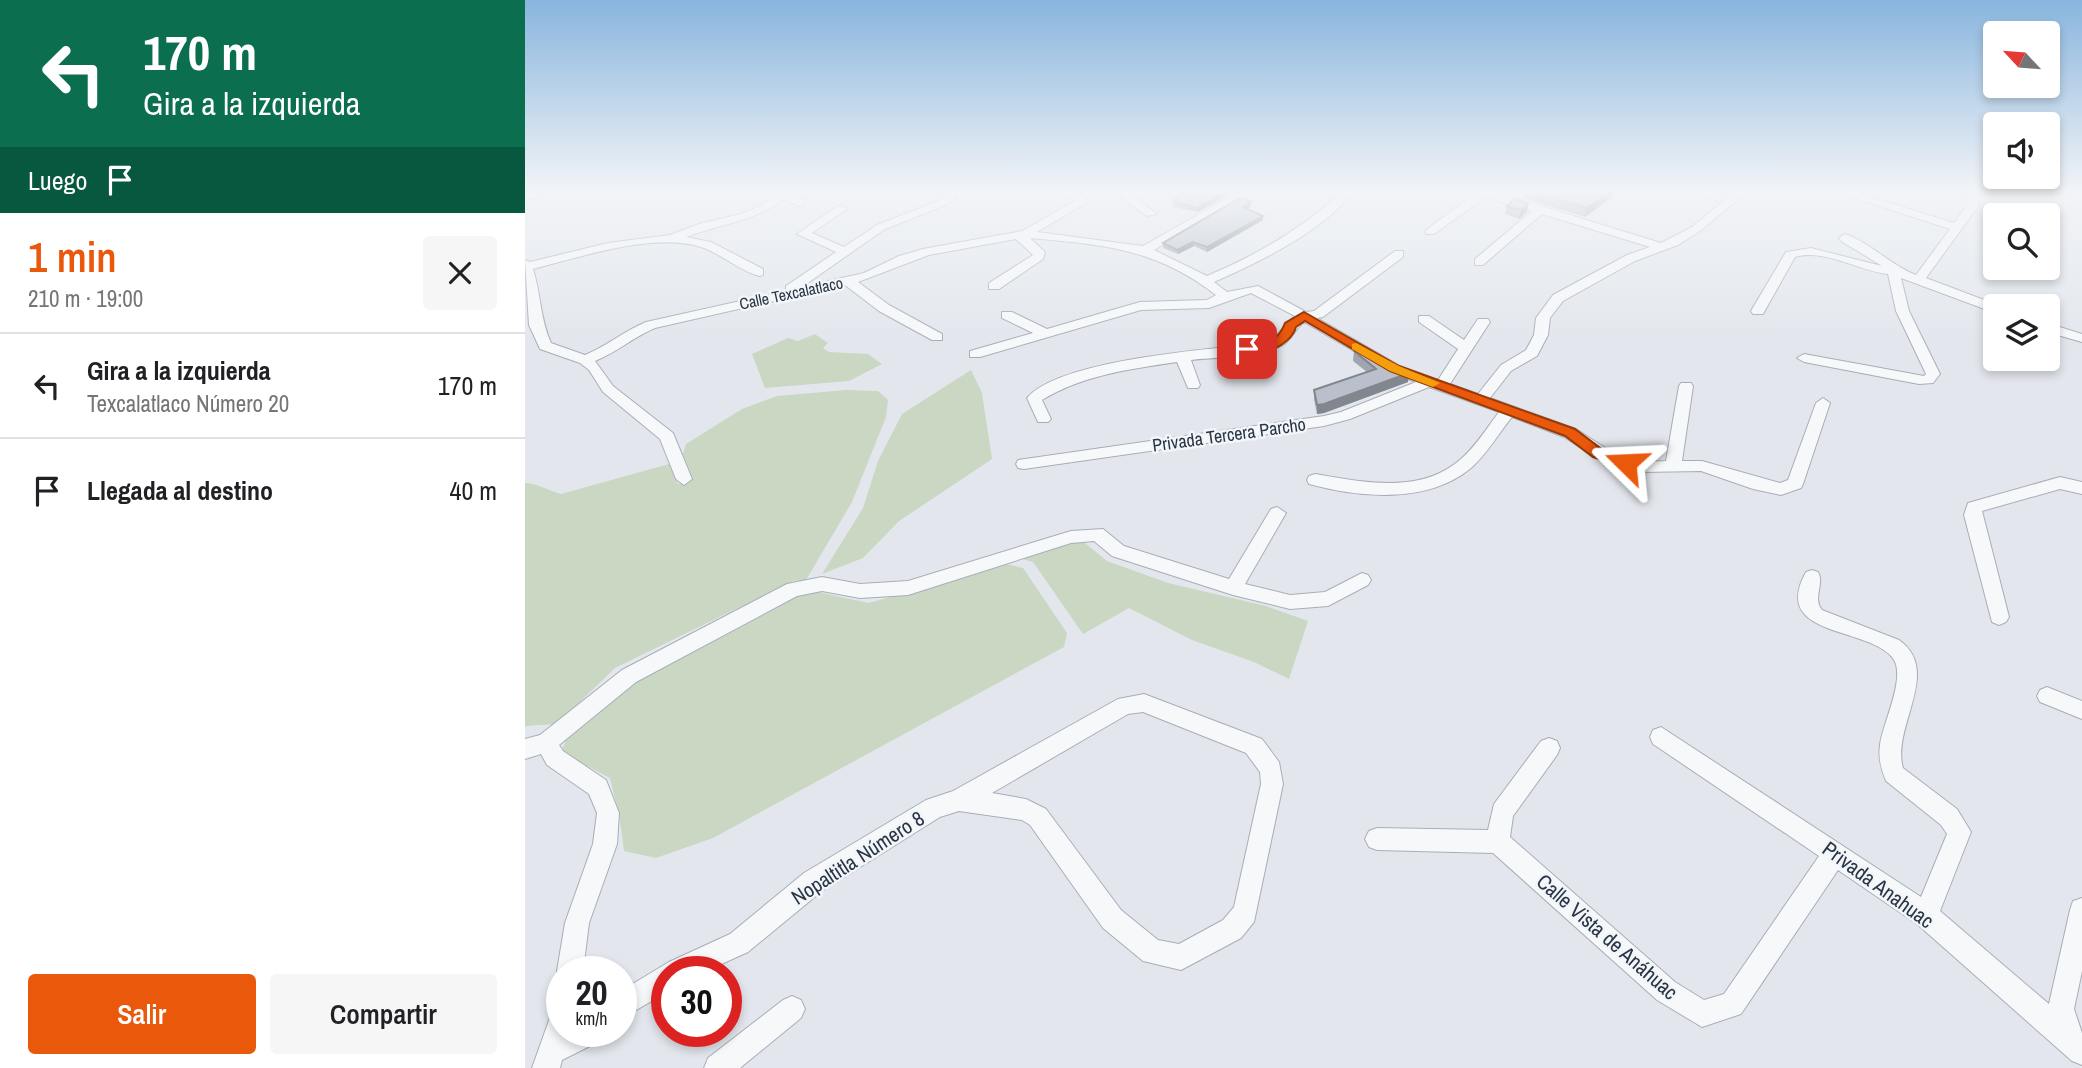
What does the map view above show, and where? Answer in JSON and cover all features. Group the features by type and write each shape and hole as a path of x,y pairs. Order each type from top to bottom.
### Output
{"street":[{"path":"652,241 608,247 526,266 536,326 545,346 585,360 594,367 608,389 667,437 684,479"},
{"path":"686,241 707,245 759,272"},
{"path":"819,241 846,252"},
{"path":"783,295 862,241"},
{"name":"Calle Texcalatlaco","path":"585,360 613,349 634,332 651,325 848,281 868,276 903,259 993,241"},
{"path":"994,286 1039,256 1039,252 1028,241"},
{"name":"Calle Texcalatlaco","path":"1087,241 1145,250 1205,281 1225,296"},
{"path":"1145,250 1161,241"},
{"path":"1205,281 1264,254 1283,241"},
{"path":"1479,262 1504,241"},
{"path":"1641,241 1659,246"},
{"path":"1482,399 1495,379 1532,353 1541,335 1543,318 1558,298 1659,246 1676,241"},
{"path":"1804,358 1919,380 1928,380 1933,374 1902,308 1894,281 1894,271 1884,261 1850,241"},
{"path":"1918,281 1946,241"},
{"path":"1758,311 1790,255 1795,252 1811,252 1873,270 1894,271 1983,304"},
{"path":"1043,419 1034,398 1103,371 1269,347 1285,337 1290,326 1304,316 1318,314 1399,254"},
{"path":"848,281 884,309 937,337"},
{"path":"975,354 1140,306 1209,304 1225,296 1253,289 1395,369 1570,432 1598,453 1611,459 1641,467 1702,466 1759,485 1781,489 1795,484 1823,402"},
{"path":"1007,316 1045,332"},
{"path":"1424,319 1465,348"},
{"path":"1435,384 1483,322"},
{"path":"2060,331 2082,338"},
{"path":"1183,358 1193,385"},
{"name":"Privada Tercera Parcho","path":"1024,464 1324,421 1435,384"},
{"path":"1673,466 1686,386"},
{"path":"1315,480 1389,490 1442,480 1470,459 1509,410"},
{"path":"1999,617 1973,515 1974,507 2060,483 2081,485"},
{"path":"1233,588 1277,513"},
{"path":"572,956 577,923 605,844 608,813 597,788 581,773 536,746 629,676 761,604 794,589 822,584 860,591 908,588 1028,549 1071,537 1097,534 1118,551 1233,588 1290,602 1328,598 1362,580"},
{"path":"1812,577 1806,604 1815,615 1891,646 1905,658 1908,667 1905,692 1892,732 1889,765 1894,774 1949,817 1959,832 1926,915"},
{"path":"2047,696 2082,710"},
{"name":"Nopaltitla Número 8","path":"711,956 739,943 813,882 873,843 934,808 959,800 1125,705 1144,703 1254,746 1271,769 1272,784 1245,913 1232,929 1181,957 1152,952 1112,919 1038,817 1026,810 959,800"},
{"name":"Privada Anahuac","path":"1661,737 1926,915 2075,1045"},
{"path":"1377,839 1497,842 1501,812 1549,748"},
{"name":"Calle Vista de Anáhuac","path":"1497,842 1666,991 1702,1014 1732,1005 1835,853"},
{"path":"2075,1045 2061,1009 2082,910"},
{"path":"718,1068 792,1009"},
{"path":"549,1059 567,1047"}],"green space":[{"path":"815,334 828,343 823,348 829,352 868,354 882,364 849,381 765,388 752,354 788,338 798,341"},
{"path":"971,370 982,393 992,459 899,521 863,558 822,574 863,508 878,461 902,414"},
{"path":"846,390 878,391 888,400 886,417 852,502 806,580 793,581 615,668 557,724 525,726 525,483 561,494 669,464 678,484 693,478 683,454 686,444 742,409 777,396"},
{"path":"1070,540 1085,543 1107,561 1168,583 1266,606 1308,621 1289,679 1254,662 1192,640 1129,608 1083,634 1033,562 1016,557"},
{"path":"1006,564 1023,568 1067,633 1064,647 713,838 656,858 624,851 610,778 561,752 569,733 620,686 779,600 813,591 869,603"}],"building":[{"path":"1218,241 1207,247 1193,242 1177,250 1163,243"},
{"path":"1357,346 1409,373 1317,405 1314,390 1376,369 1354,351"}],"slow traffic":[{"path":"1356,347 1395,369 1433,383"}],"route":[{"path":"1247,349 1269,347 1280,342 1290,326 1304,316 1395,369 1570,432 1598,453 1626,463"}]}
